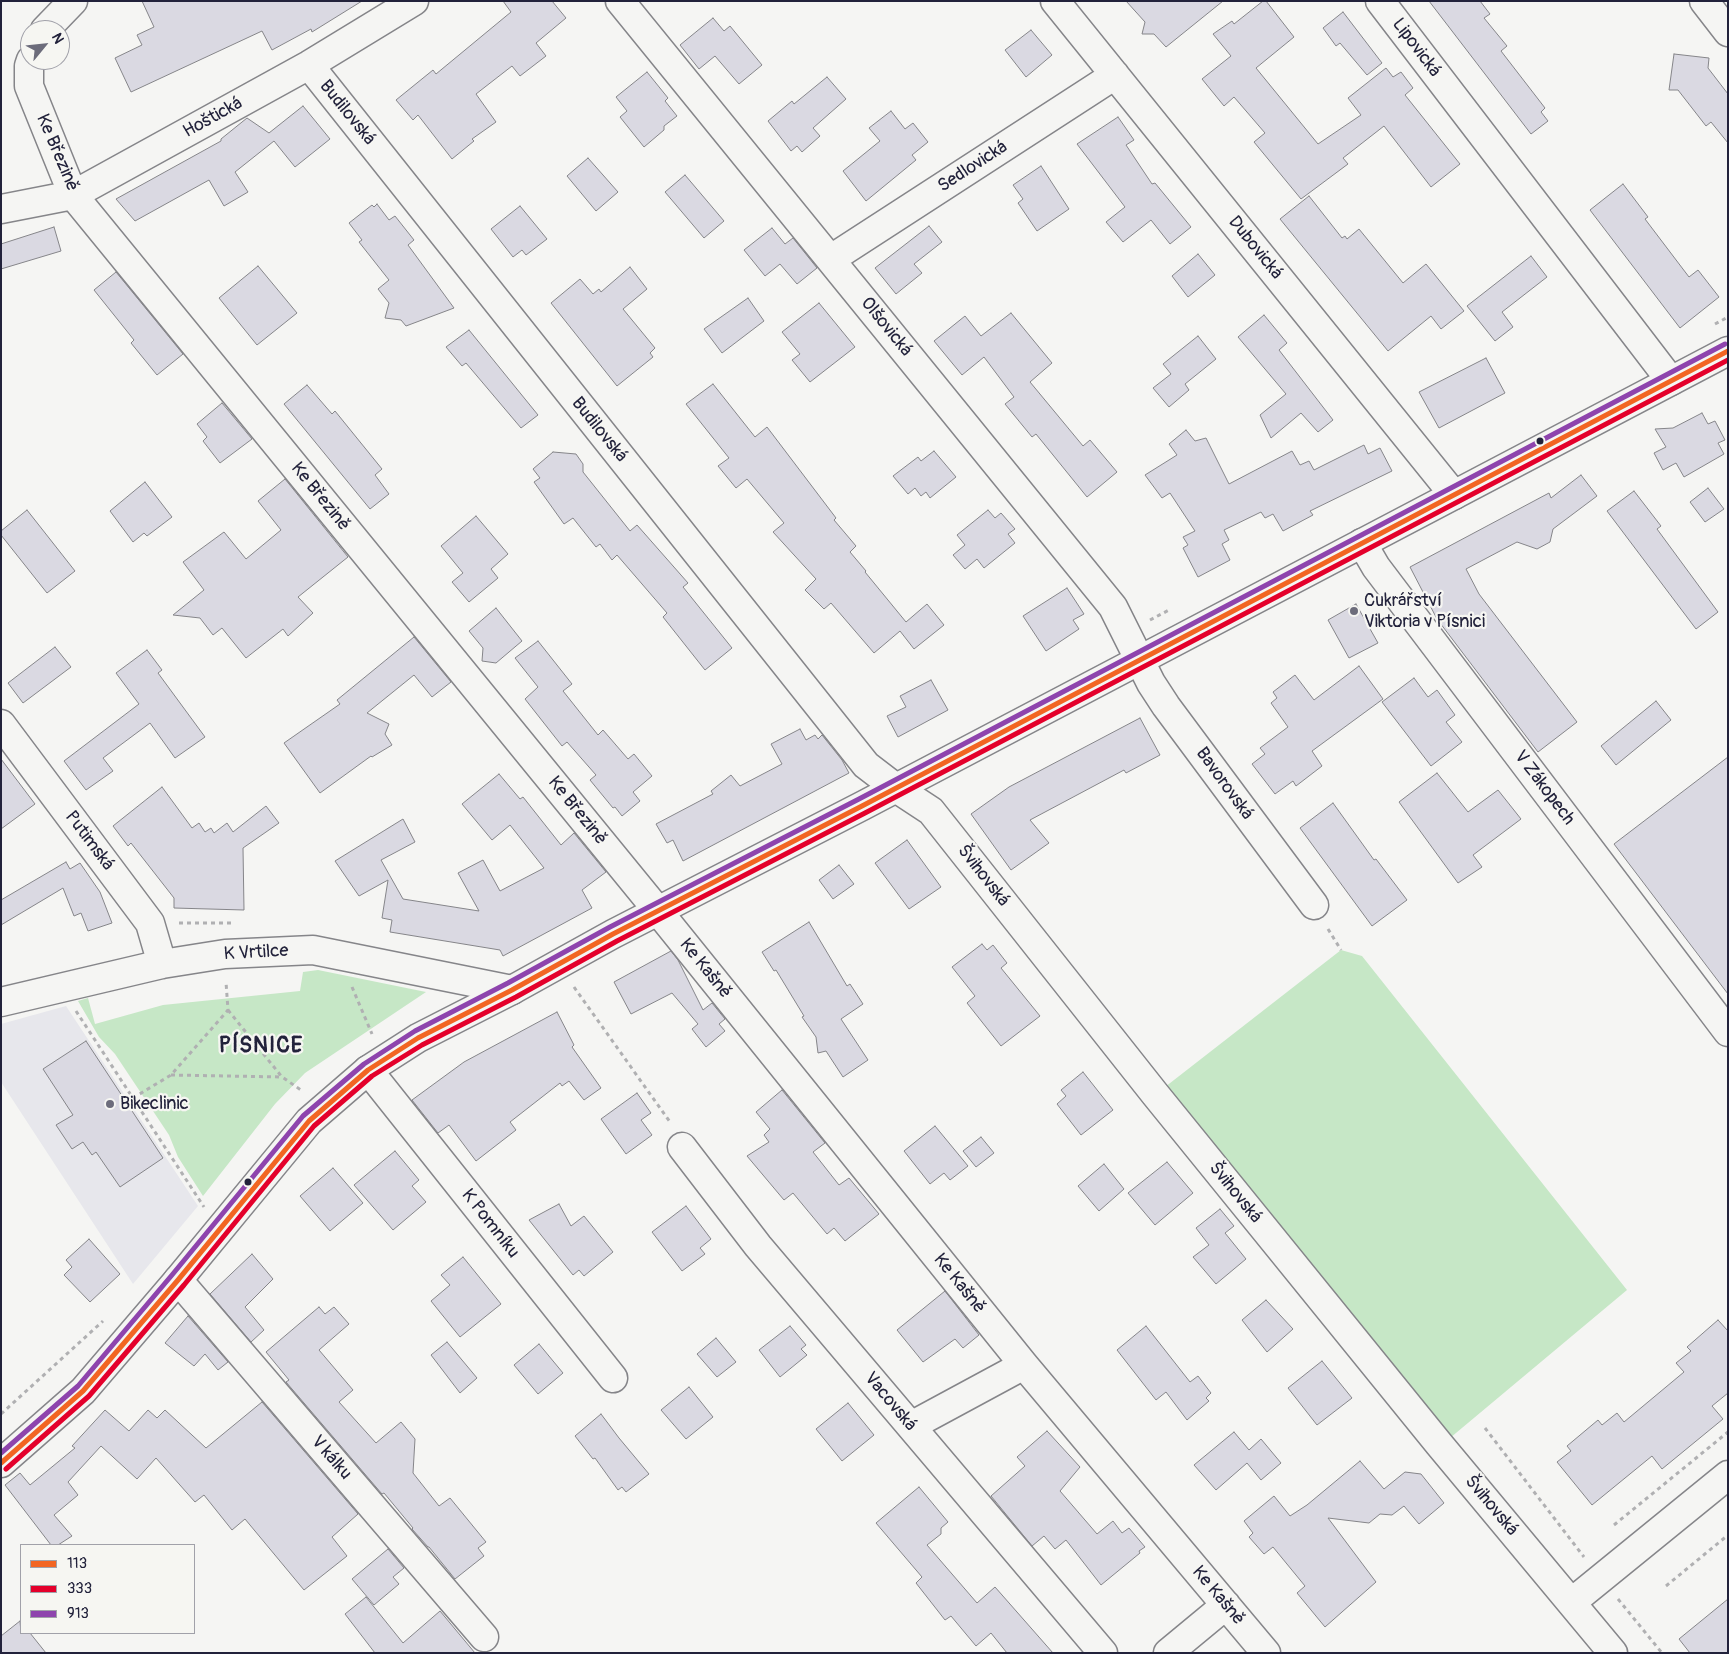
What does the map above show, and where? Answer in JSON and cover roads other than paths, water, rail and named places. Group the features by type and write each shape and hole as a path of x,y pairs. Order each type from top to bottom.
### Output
{"street":[{"path":"55,20 73,1"},
{"name":"Hoštická","path":"1,209 73,195 309,65 414,1"},
{"name":"Olšovická","path":"620,1 1113,607 1140,660"},
{"name":"Dubovická","path":"1055,1 1454,494"},
{"name":"Lipovická","path":"1380,1 1671,381"},
{"path":"1704,1 1728,32"},
{"name":"Budilovská","path":"309,65 866,765 896,788"},
{"name":"Ke Březině","path":"29,70 29,86 73,195 658,911"},
{"name":"Sedlovická","path":"831,260 1115,75"},
{"path":"1,1463 83,1390 178,1280 309,1121 368,1070 418,1038 512,990 658,911 1728,351"},
{"name":"V Zákopech","path":"1362,544 1376,567 1728,1032"},
{"name":"Bavorovská","path":"1140,660 1151,683 1166,706 1314,905"},
{"name":"Putimská","path":"1,724 150,923 162,964"},
{"name":"Švihovská","path":"896,788 931,811 1161,1101 1439,1444 1613,1653"},
{"name":"Ke Kašně","path":"658,911 1024,1365 1266,1653"},
{"name":"K Vrtilce","path":"1,1002 162,964 225,954 313,950 512,990"},
{"name":"K Pomníku","path":"368,1070 613,1378"},
{"name":"Vacovská","path":"682,1147 758,1246 1103,1653"},
{"name":"V kálku","path":"178,1280 484,1637"},
{"path":"911,1426 1024,1365"},
{"path":"1572,1602 1728,1475"},
{"path":"1168,1653 1226,1605"}],"place":[{"name":"Cukrářství Viktoria v Písnici","path":"1354,611"},
{"name":"Bikeclinic","path":"110,1104"}],"district":[{"name":"PÍSNICE","path":"261,1046"}]}
